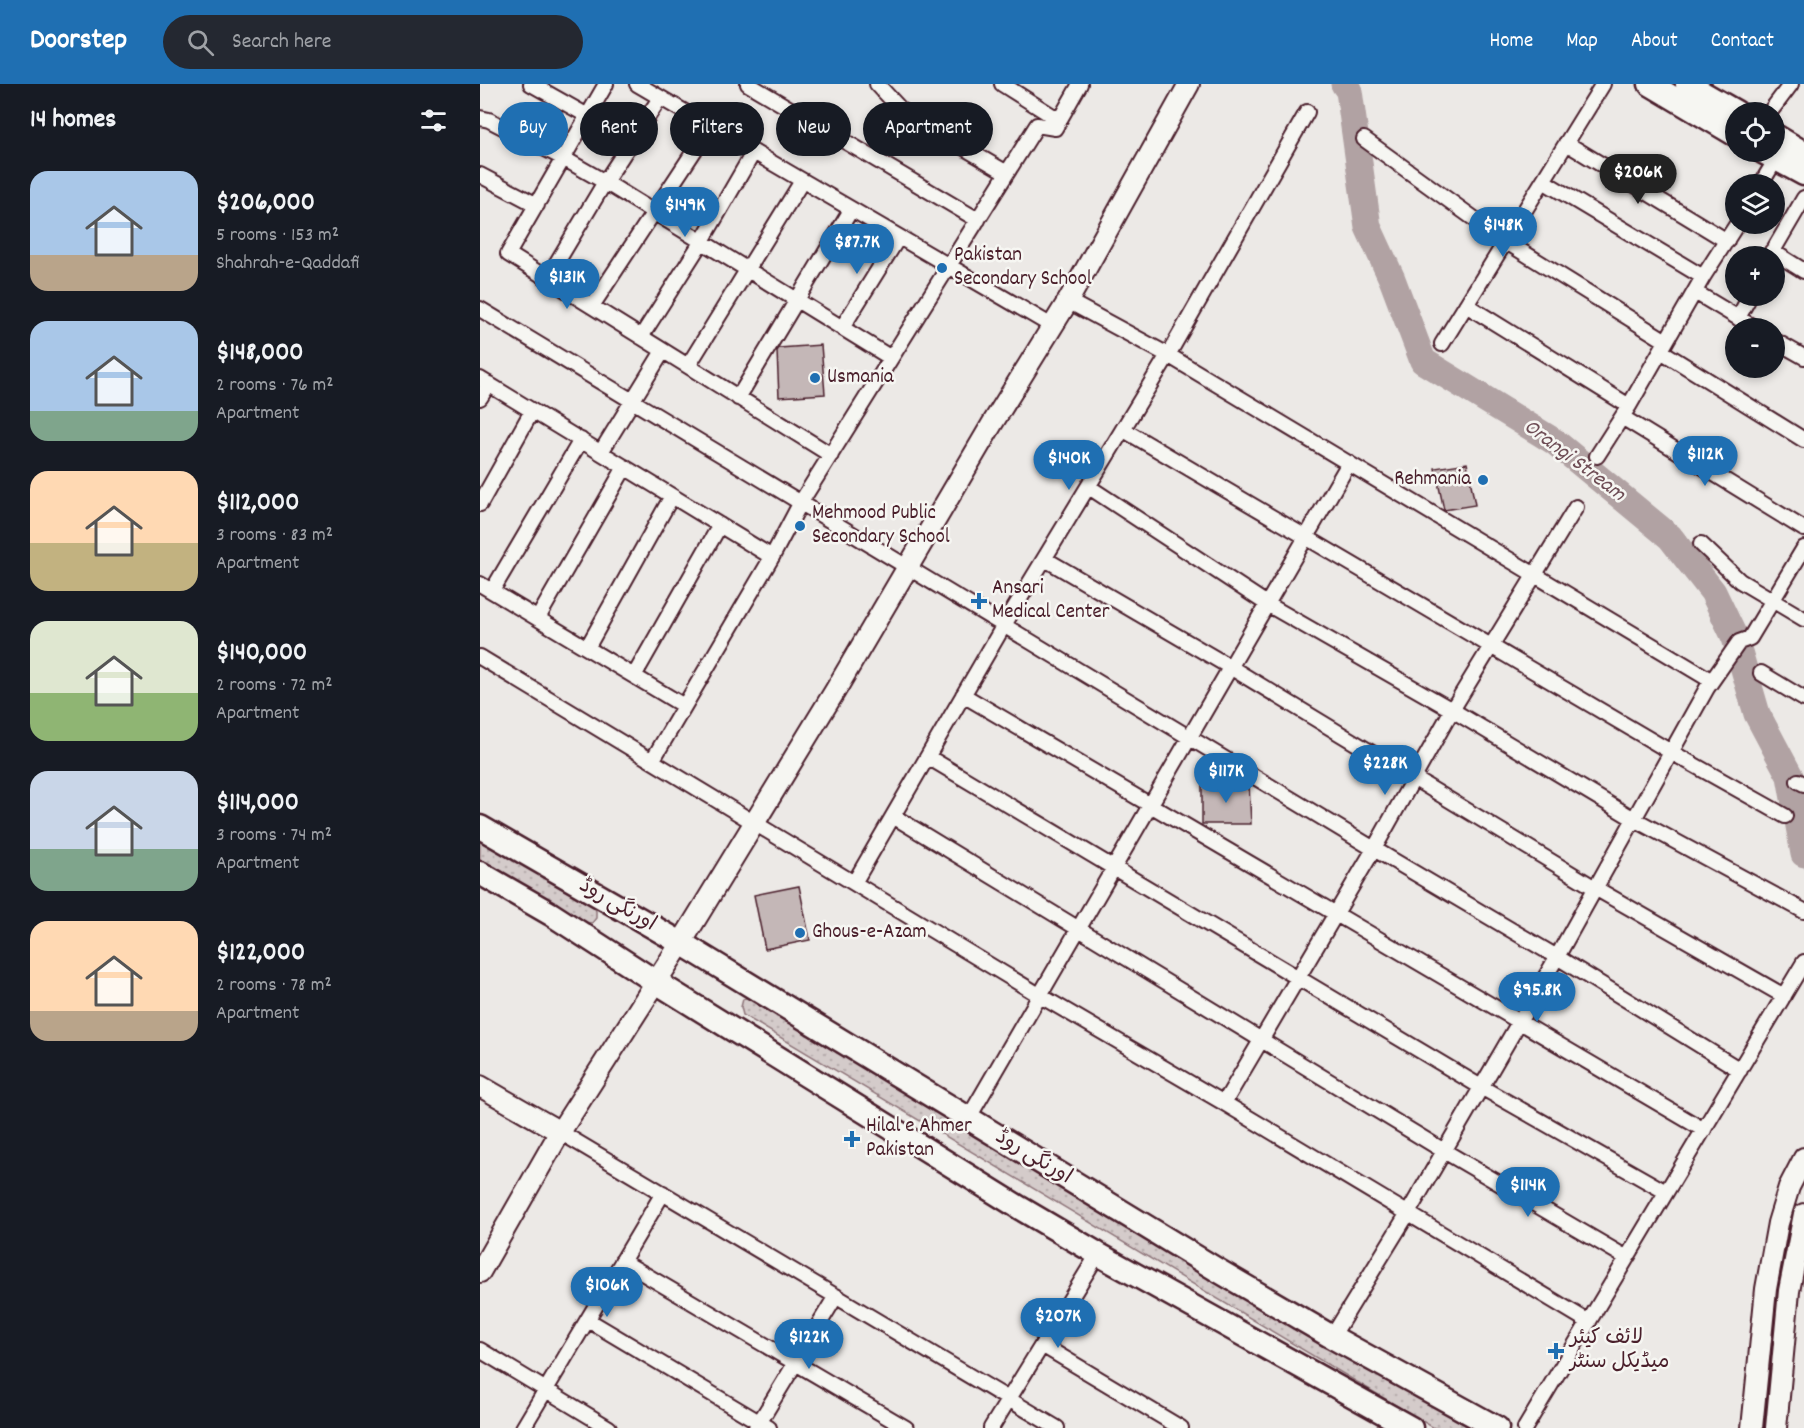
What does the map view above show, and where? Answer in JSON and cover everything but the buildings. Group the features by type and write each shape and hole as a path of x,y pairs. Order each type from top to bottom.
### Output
{"main road":[{"path":"480,1272 560,1132 681,943 836,691 1068,301 1189,84"},
{"path":"1650,84 1725,128"},
{"path":"1687,84 1725,106"},
{"path":"1785,142 1804,153"},
{"path":"1782,162 1804,174"},
{"name":"اورنگی روڈ","path":"480,827 681,943 968,1119 1332,1337 1497,1428"},
{"name":"اورنگی روڈ","path":"480,873 551,914 1010,1202 1098,1254 1411,1428"},
{"path":"480,1086 560,1132"},
{"path":"1752,1428 1766,1289 1778,1223 1789,1187 1804,1158"},
{"path":"1776,1428 1789,1291 1803,1223"}],"street":[{"path":"531,84 580,112"},
{"path":"596,102 606,84"},
{"path":"637,84 670,104"},
{"path":"748,84 978,220"},
{"path":"877,84 903,112 1007,173"},
{"path":"1002,84 1059,120"},
{"path":"652,760 772,557 801,502 1037,125 1054,128 1080,84"},
{"path":"1442,344 1603,84"},
{"path":"1778,102 1791,84"},
{"path":"547,279 605,182 660,98"},
{"path":"854,883 1004,625 1168,355 1306,112"},
{"path":"480,118 489,120 605,182 891,358"},
{"path":"580,129 508,254 831,455"},
{"path":"1364,139 1505,241 1804,440"},
{"path":"1566,142 1727,241"},
{"path":"592,306 691,156"},
{"path":"642,337 751,156"},
{"path":"758,156 1052,326"},
{"path":"480,175 537,205"},
{"path":"688,366 802,181"},
{"path":"1543,181 1703,277"},
{"path":"1776,246 1804,198"},
{"path":"738,398 851,210"},
{"path":"1597,456 1703,277 1731,234"},
{"path":"842,328 898,238"},
{"path":"1785,261 1804,271"},
{"path":"1695,292 1738,318 1745,306"},
{"path":"1068,301 1168,355 1535,574 1710,685"},
{"path":"1466,305 1804,529"},
{"path":"480,309 1374,849 1557,957 1740,1070"},
{"path":"1785,346 1804,357"},
{"path":"600,452 663,351"},
{"path":"480,398 484,381 772,557"},
{"path":"480,504 532,411"},
{"path":"1124,430 1671,752 1785,816"},
{"path":"581,440 486,588 684,706"},
{"path":"968,1119 1349,463"},
{"path":"538,618 625,467"},
{"path":"1089,487 1267,604 1452,710 1634,819 1804,911"},
{"path":"587,648 672,496"},
{"path":"1224,1103 1374,849 1452,710 1576,507"},
{"path":"634,676 720,525"},
{"path":"1701,544 1740,581 1804,619"},
{"path":"1332,1337 1408,1213 1557,957 1710,685 1739,642 1750,638 1804,548"},
{"path":"1045,559 1230,667 1595,888 1784,996"},
{"path":"480,657 1039,995 1589,1322"},
{"path":"1761,673 1804,699"},
{"path":"963,695 1518,1023 1704,1130"},
{"path":"928,757 1481,1087 1666,1192"},
{"path":"893,816 1444,1151 1627,1258"},
{"path":"1525,1428 1804,962"},
{"path":"560,1132 1057,1428"},
{"path":"523,1428 663,1193"},
{"path":"991,1428 1098,1254"},
{"path":"622,1261 906,1428"},
{"path":"588,1320 761,1426 795,1363 836,1296"},
{"path":"1042,1345 1181,1428"},
{"path":"480,1350 609,1428"}],"shaded area":[{"path":"480,838 593,905 596,918 592,923 583,922 480,860"},
{"path":"749,997 1470,1428 1434,1428 743,1015 741,1007 743,999"}],"waterway":[{"name":"Orangi Stream","path":"1344,84 1349,91 1368,227 1392,279 1423,361 1555,442 1670,537 1713,592 1735,638 1757,714 1790,776 1804,854"}],"place":[{"name":"Pakistan Secondary School","path":"942,268"},
{"name":"Usmania","path":"815,378"},
{"name":"Rehmania","path":"1483,480"},
{"name":"Mehmood Public Secondary School","path":"800,526"},
{"name":"Ansari Medical Center","path":"979,601"},
{"name":"Ghous-e-Azam","path":"800,933"},
{"name":"Hilal e Ahmer Pakistan","path":"852,1139"},
{"name":"لائف کیئر میڈیکل سنٹر","path":"1556,1351"}]}
